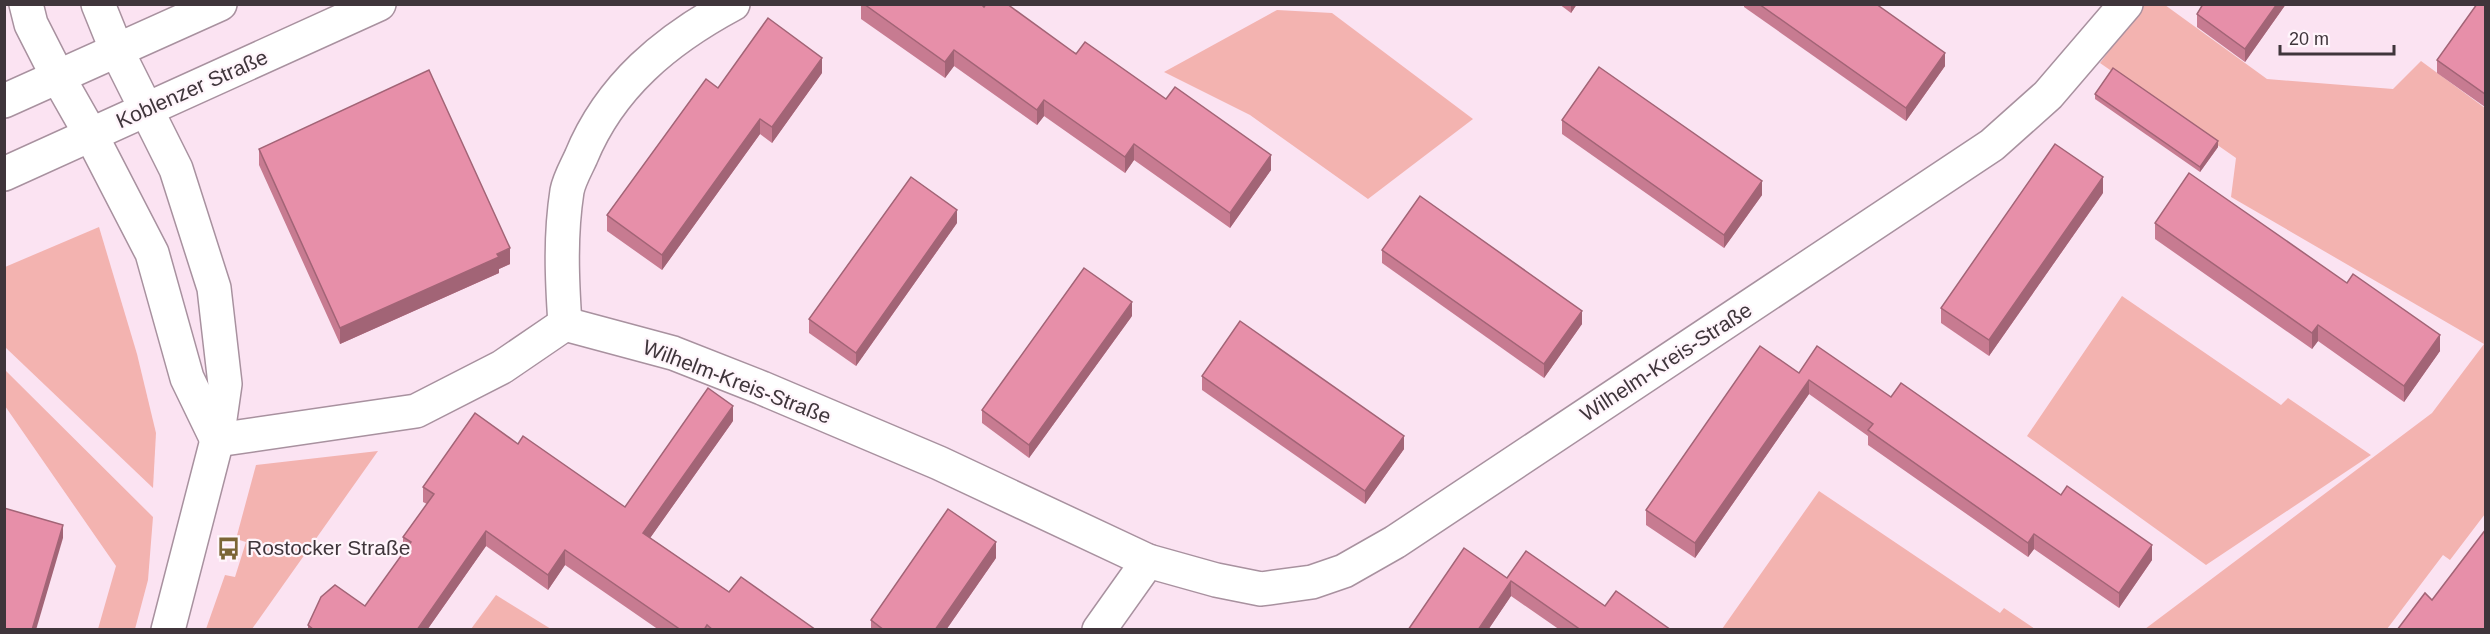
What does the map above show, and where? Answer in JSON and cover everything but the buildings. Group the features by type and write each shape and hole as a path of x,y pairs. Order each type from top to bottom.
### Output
{"street":[{"path":"26,4 31,24 152,253 187,378 217,440"},
{"path":"98,4 117,51 148,109 176,170 214,288 225,384 217,440 168,630"},
{"path":"4,102 220,4"},
{"name":"Koblenzer Straße","path":"4,174 379,4"},
{"path":"217,440 416,411 502,367 565,324 561,266 567,189 587,142 605,109 636,73 676,39 733,4"},
{"name":"Wilhelm-Kreis-Straße","path":"565,324 673,353 762,388 939,463 1148,561 1215,580 1261,589 1312,582 1344,571 1395,542 1992,145 2048,95 2126,4"},
{"path":"1099,630 1148,561"}],"shaded area":[{"path":"2143,5 2165,5 2267,79 2393,89 2421,61 2485,108 2485,514 2450,560 2443,555 2387,629 2145,629 2432,413 2484,344 2231,197 2236,158 2100,63"},
{"path":"1277,10 1332,13 1473,119 1368,199 1250,115 1164,72"},
{"path":"99,227 137,354 156,433 153,488 5,347 5,267"},
{"path":"2122,296 2281,405 2288,398 2371,455 2206,565 2027,436"},
{"path":"4,369 153,517 148,580 135,629 98,629 116,566 5,406"},
{"path":"378,451 252,629 206,629 225,575 235,577 246,542 236,539 256,465"},
{"path":"1819,491 2000,613 2004,608 2035,629 1722,629"},
{"path":"496,595 551,629 471,629"}],"place":[{"name":"Rostocker Straße","path":"229,548"}]}
